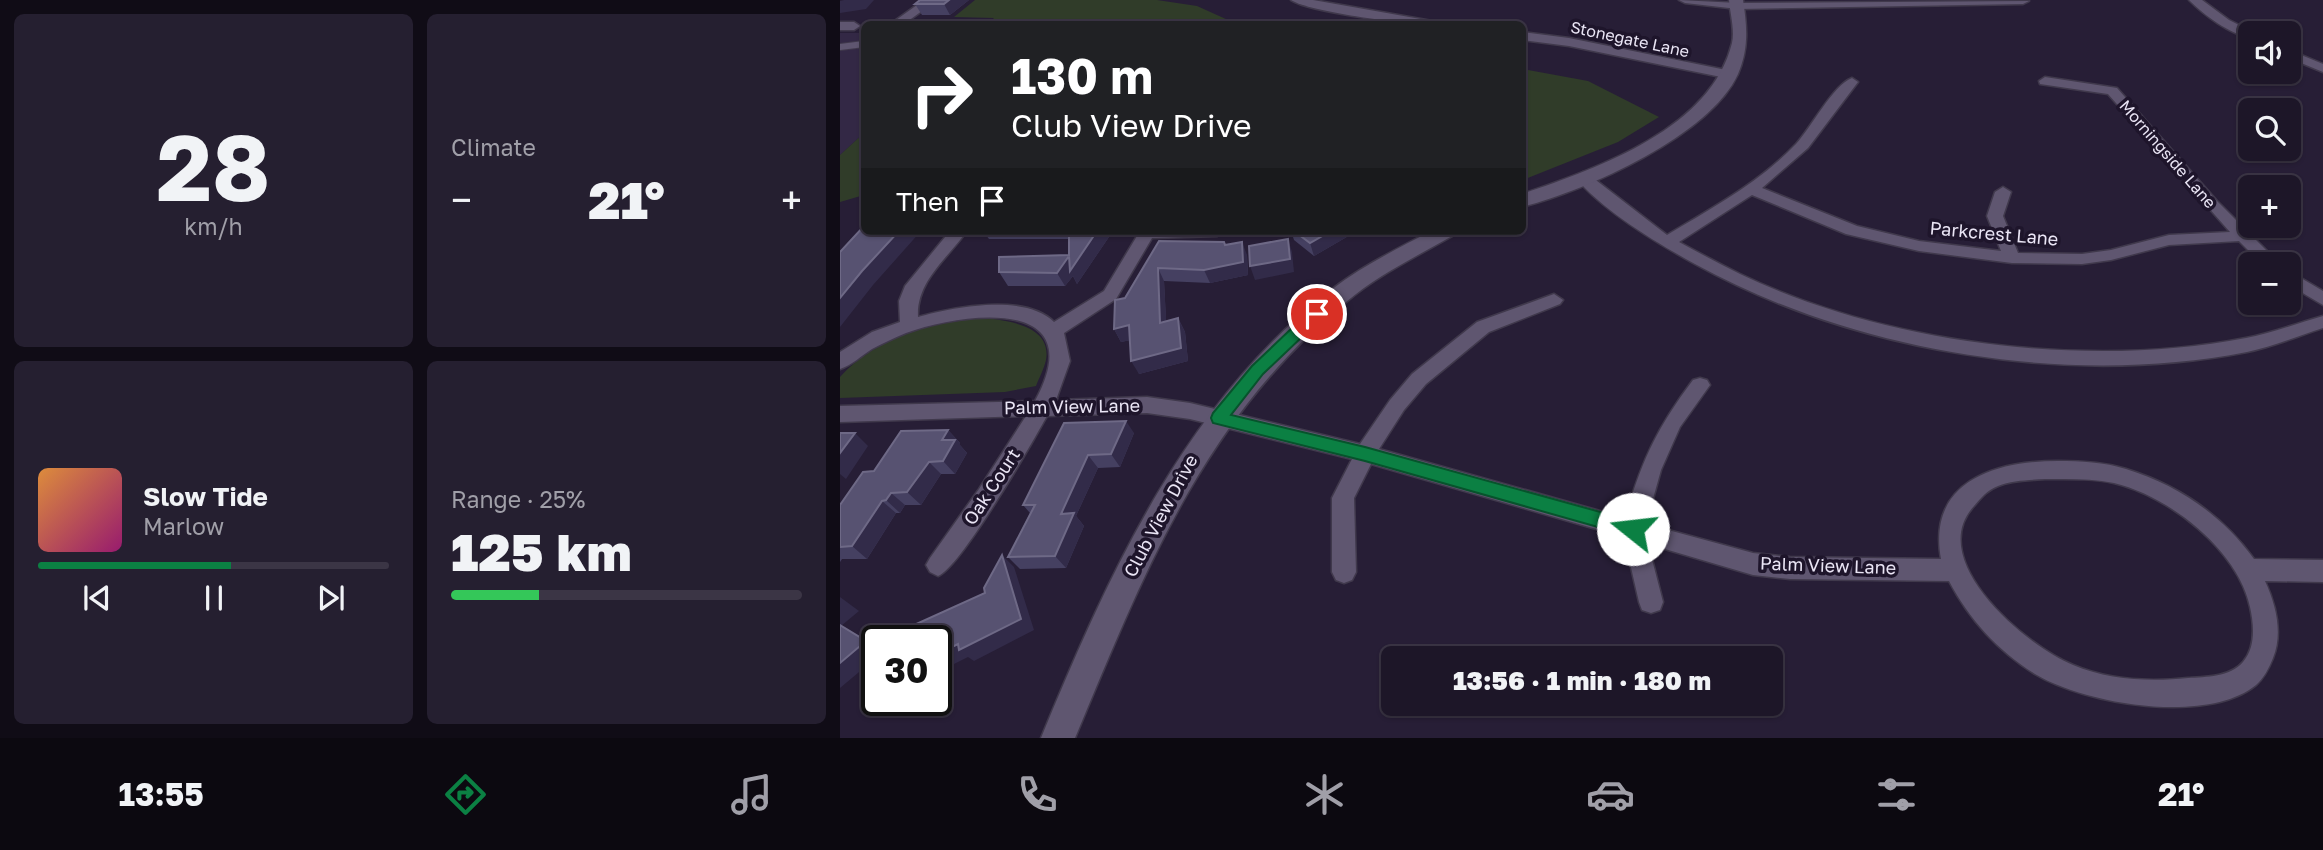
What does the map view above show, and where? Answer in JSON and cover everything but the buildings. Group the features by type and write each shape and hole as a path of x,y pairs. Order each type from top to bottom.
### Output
{"street":[{"path":"901,21 931,0"},
{"path":"1297,0 1412,21"},
{"path":"1341,10 1355,0"},
{"path":"1685,0 1737,3 2023,1"},
{"path":"2195,0 2238,29"},
{"path":"1364,14 1378,3"},
{"path":"1526,199 1635,154 1684,124 1709,102 1731,75 1742,40 1737,3"},
{"path":"840,26 853,26"},
{"name":"Stonegate Lane","path":"1526,36 1569,41 1731,75"},
{"path":"2301,59 2323,68"},
{"name":"Morningside Lane","path":"2045,81 2080,84 2112,91 2238,233"},
{"path":"1667,242 1752,189 1797,152 1835,99 1852,82"},
{"path":"1583,177 1667,242 1718,270 1782,297 1845,319 1922,339 2063,358 2176,356 2319,329"},
{"name":"Parkcrest Lane","path":"1752,189 1852,230 1919,246 2012,258 2082,259 2111,255 2169,240 2238,236"},
{"path":"2004,192 1995,216 2012,258"},
{"path":"909,325 908,301 914,286 956,235"},
{"path":"840,362 884,335 909,325 971,310 1023,314 1040,321 1053,331 1110,295 1146,235"},
{"name":"Club View Drive","path":"1058,738 1145,539 1187,463 1219,418 1257,370 1337,296 1373,272 1440,235"},
{"name":"Morningside Lane","path":"2243,238 2259,252"},
{"path":"2301,285 2323,299"},
{"path":"1344,572 1343,498 1365,454 1397,405 1419,379 1483,327 1554,300"},
{"name":"Oak Court","path":"938,565 994,489 1042,406 1056,376 1060,360 1059,346 1053,331"},
{"path":"1651,602 1633,529 1650,470 1672,423 1700,386"},
{"name":"Palm View Lane","path":"840,414 1147,405 1219,418 1365,454 1753,564 1790,568 1954,570"},
{"path":"2045,470 2121,476 2164,494 2204,521 2250,570 2264,608 2267,637 2252,672 2224,687 2147,693 2106,688 2068,677 2038,660 1994,626 1954,570 1950,540 1953,519 1963,501 1979,485 1996,477 2045,470"},
{"path":"2250,570 2323,571"}],"lane":[{"path":"840,47 861,44"}],"shaded area":[{"path":"840,33 861,33 861,136 840,155"}],"green space":[{"path":"975,0 1157,0 1197,6 1233,21 990,21 994,18 954,17"},
{"path":"1526,70 1588,81 1659,117 1618,142 1526,179"},
{"path":"861,136 861,196 840,202 840,155"},
{"path":"986,318 1027,327 1042,340 1046,349 1046,360 1036,386 1005,392 840,398 840,377 871,351 927,327"}],"route":[{"path":"1317,314 1257,370 1219,418 1365,454 1633,529"}]}
